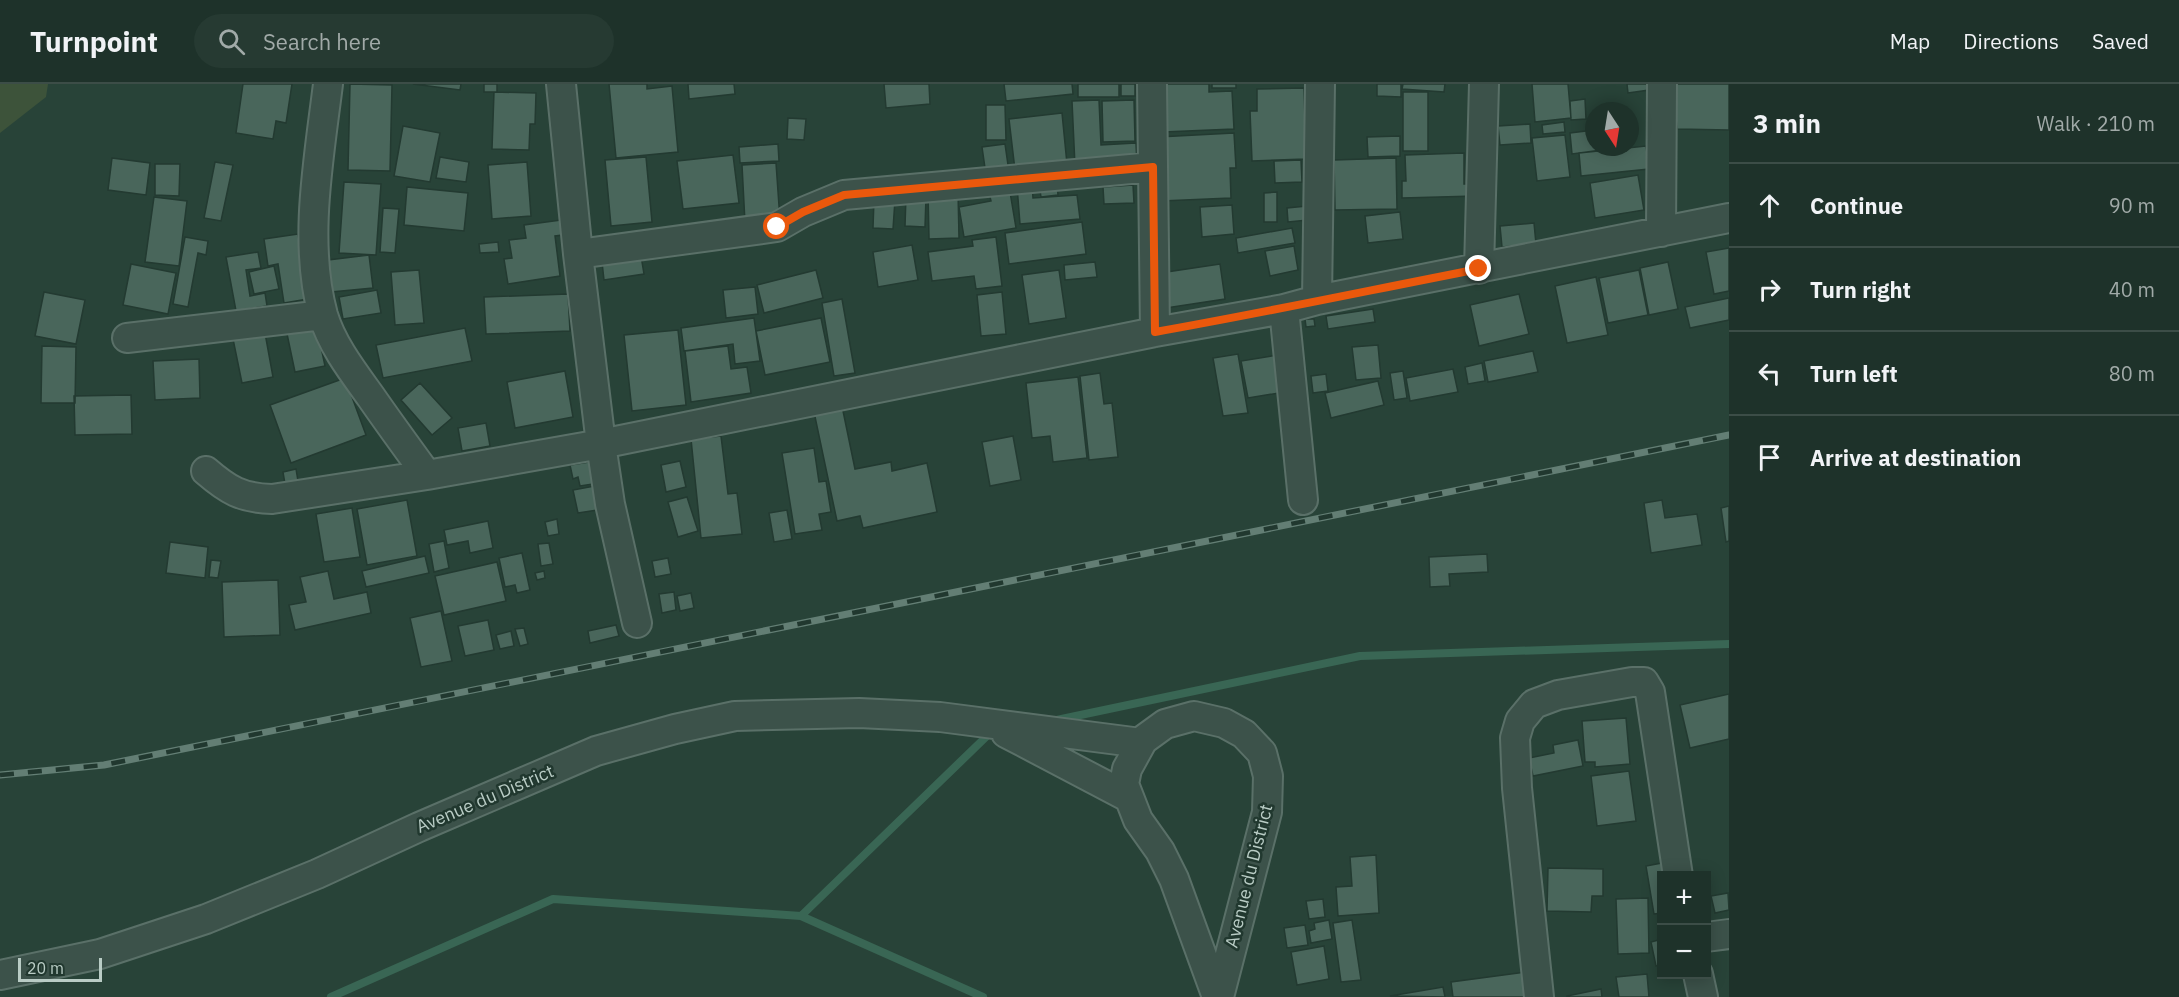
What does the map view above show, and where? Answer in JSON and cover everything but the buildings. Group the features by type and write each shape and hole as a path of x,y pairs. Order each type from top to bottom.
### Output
{"street":[{"path":"327,84 315,185 314,260 323,315 336,346 351,370 427,475"},
{"path":"561,84 578,254 601,444 610,504 637,623"},
{"path":"1152,84 1155,332"},
{"path":"1317,300 1320,84"},
{"path":"1479,269 1484,84"},
{"path":"1660,232 1662,84"},
{"path":"578,254 777,227 812,208 844,195 1153,167"},
{"path":"206,471 227,489 247,496 272,499 427,475 601,444 1155,332 1284,309 1317,300 1729,218"},
{"path":"1284,309 1303,500"},
{"path":"126,339 323,315"},
{"path":"1539,997 1517,788 1515,738 1520,721 1533,704 1558,695 1644,682 1650,692 1677,871"},
{"name":"Avenue du District","path":"0,975 100,954 207,919 317,874 418,827 596,751 675,729 735,716 859,713 939,717 1141,743"},
{"name":"Avenue du District","path":"1194,716 1224,723 1244,734 1262,753 1269,776 1267,812 1218,997 1174,879 1160,851 1138,820 1124,784 1126,769 1143,740 1165,724 1194,716"},
{"name":"Avenue du District","path":"988,724 1128,796"},
{"path":"1711,936 1729,933"},
{"path":"1699,979 1703,997"}],"green space":[{"path":"0,84 48,84 46,97 0,133"}],"waterway":[{"path":"1052,721 1360,656 1729,644"},
{"path":"801,916 989,734 996,733"},
{"path":"331,997 553,899 801,916 983,997"}],"railway":[{"path":"0,775 104,765 1729,435"}],"route":[{"path":"777,227 803,212 844,195 1153,167 1155,332 1284,309 1317,300 1479,269"}]}
